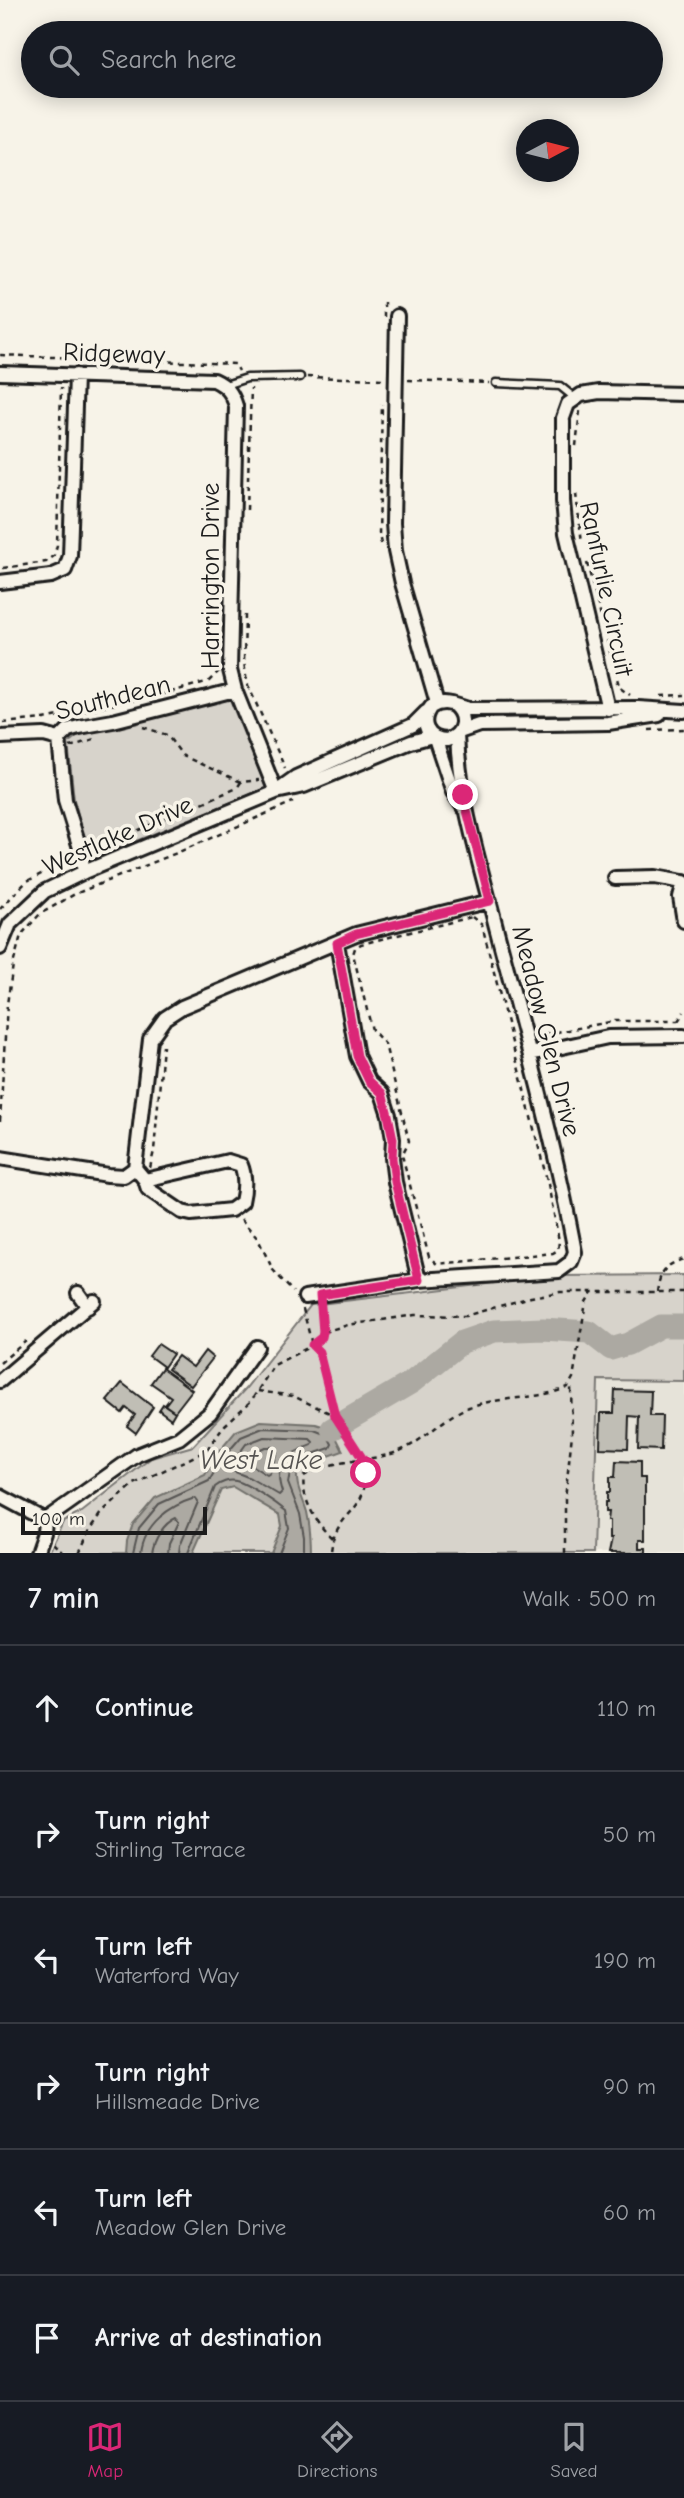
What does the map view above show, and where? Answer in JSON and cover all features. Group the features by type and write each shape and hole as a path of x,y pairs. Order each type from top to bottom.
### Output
{"street":[{"path":"397,316 393,523 395,551 437,703"},
{"name":"Ridgeway","path":"0,373 214,380 229,390"},
{"path":"0,582 51,576 65,570 71,556 76,375"},
{"name":"Harrington Drive","path":"229,390 236,406 230,667 235,690 276,792"},
{"path":"581,401 581,395 599,392 684,394"},
{"name":"Ranfurlie Circuit","path":"581,401 568,404 563,418 563,501 566,533 608,709"},
{"name":"Southdean","path":"0,737 44,735 64,744 68,730 235,690"},
{"path":"437,703 468,709 684,711 608,723 479,725 447,740 434,737 426,728 426,712 437,703"},
{"path":"452,704 461,713 462,726 458,733"},
{"name":"Westlake Drive","path":"276,792 296,776 413,725 426,712"},
{"name":"Meadow Glen Drive","path":"419,1280 559,1271 571,1262 575,1252 530,1054 483,902 458,768 458,733"},
{"name":"Westlake Drive","path":"0,948 10,923 46,891 84,872 276,792 304,786 411,742 434,737"},
{"name":"Meadow Glen Drive","path":"434,737 453,792 467,811"},
{"path":"64,744 65,800 84,872"},
{"path":"615,878 655,877 684,882 680,897 684,921"},
{"path":"0,1158 124,1176 141,1175 228,1161 235,1162 241,1165 244,1174 244,1192 242,1202 231,1210 191,1214 182,1212 148,1189 141,1175 150,1039 165,1018 182,1007 338,948 356,934 483,902"},
{"path":"302,1300 419,1280 395,1182 393,1139 388,1115 382,1093 369,1081 357,1056 338,948"},
{"path":"530,1054 608,1037 684,1037"},
{"path":"0,1381 91,1304 78,1293"},
{"path":"45,1520 137,1455 179,1438 201,1422 257,1347"},
{"path":"0,1496 45,1520"},
{"path":"37,1553 45,1520"}],"lane":[{"name":"Ridgeway","path":"229,390 251,378 300,377"},
{"path":"496,383 560,386 581,401"}],"path":[{"path":"0,355 235,364 241,373 250,372 247,522"},
{"path":"0,569 46,562 54,556 57,545 62,357"},
{"path":"300,377 496,383"},
{"path":"576,456 581,401"},
{"path":"576,492 582,544"},
{"path":"585,556 618,682"},
{"path":"245,612 244,662 247,683 285,768"},
{"path":"0,724 44,719 168,693 209,681 216,673 244,662"},
{"path":"138,727 149,727 167,735 183,756 241,782 270,775"},
{"path":"641,730 684,729"},
{"path":"64,744 104,735"},
{"path":"0,909 27,881 52,867 64,865 81,853 237,788 241,782"},
{"path":"0,1121 7,1004 13,964 22,935 40,914 75,894 302,798"},
{"path":"480,922 483,902"},
{"path":"338,948 355,948 361,944 472,917 480,922 548,1184 559,1241 558,1250 553,1253 437,1264 429,1257 402,1155 409,1141 385,1044 372,1030 353,954 355,948"},
{"path":"141,1175 150,1170 153,1160 163,1043"},
{"path":"231,1210 258,1239 272,1270 284,1285 302,1300 303,1316 312,1345 319,1352 335,1416 364,1461 366,1473 361,1500 342,1520 331,1538 331,1553"},
{"path":"657,1292 659,1276 666,1266 684,1259"},
{"path":"565,1553 565,1499 572,1434 571,1384 586,1302 593,1291"},
{"path":"323,1332 348,1325 415,1315 464,1316 531,1297 560,1292 684,1293"},
{"path":"79,1553 90,1530 110,1505 134,1484 206,1451 225,1424 234,1418 258,1391 264,1376 274,1365 322,1337 320,1295"},
{"path":"331,1538 322,1529 309,1507 304,1476 323,1467 392,1454 412,1445 467,1408 488,1401 563,1390 571,1384"},
{"path":"258,1391 293,1396 335,1416"}],"shaded area":[{"path":"231,698 266,788 82,863 88,851 74,800 68,743 77,736"},
{"path":"684,1275 684,1381 598,1380 593,1553 49,1553 63,1522 82,1512 151,1458 193,1446 246,1388 311,1305 554,1276"},
{"path":"598,1380 684,1381 684,1553 593,1553"}],"water":[{"name":"West Lake","path":"261,1421 316,1424 332,1429 343,1451 298,1467 298,1485 308,1517 311,1553 271,1553 282,1526 280,1515 233,1487 221,1490 193,1553 126,1553 133,1524 155,1498 205,1475 216,1455 236,1431"}],"building":[{"path":"158,1344 173,1354 164,1367 149,1356"},
{"path":"205,1351 213,1358 191,1386 168,1369 178,1356 193,1367"},
{"path":"162,1368 192,1390 175,1412 165,1405 171,1397 151,1383"},
{"path":"122,1383 153,1407 136,1433 127,1426 135,1415 126,1408 122,1413 107,1401"},
{"path":"615,1390 651,1391 650,1416 662,1416 661,1450 638,1449 639,1417 629,1416 628,1449 600,1448 601,1413 614,1413"},
{"path":"163,1404 175,1412 171,1419 159,1410"},
{"path":"616,1461 640,1462 640,1478 645,1478 645,1540 639,1540 639,1548 646,1548 646,1553 608,1553 611,1539 605,1502 607,1492 610,1492 610,1477 615,1477"}],"waterway":[{"path":"332,1429 412,1382 462,1342 494,1331 543,1329 589,1332 611,1349 628,1344 661,1326 684,1326"}],"route":[{"path":"366,1473 364,1461 335,1416 319,1352 312,1345 322,1337 323,1332 320,1295 419,1280 395,1182 393,1139 388,1115 382,1093 369,1081 357,1056 337,943 356,934 490,901 463,795"}]}
